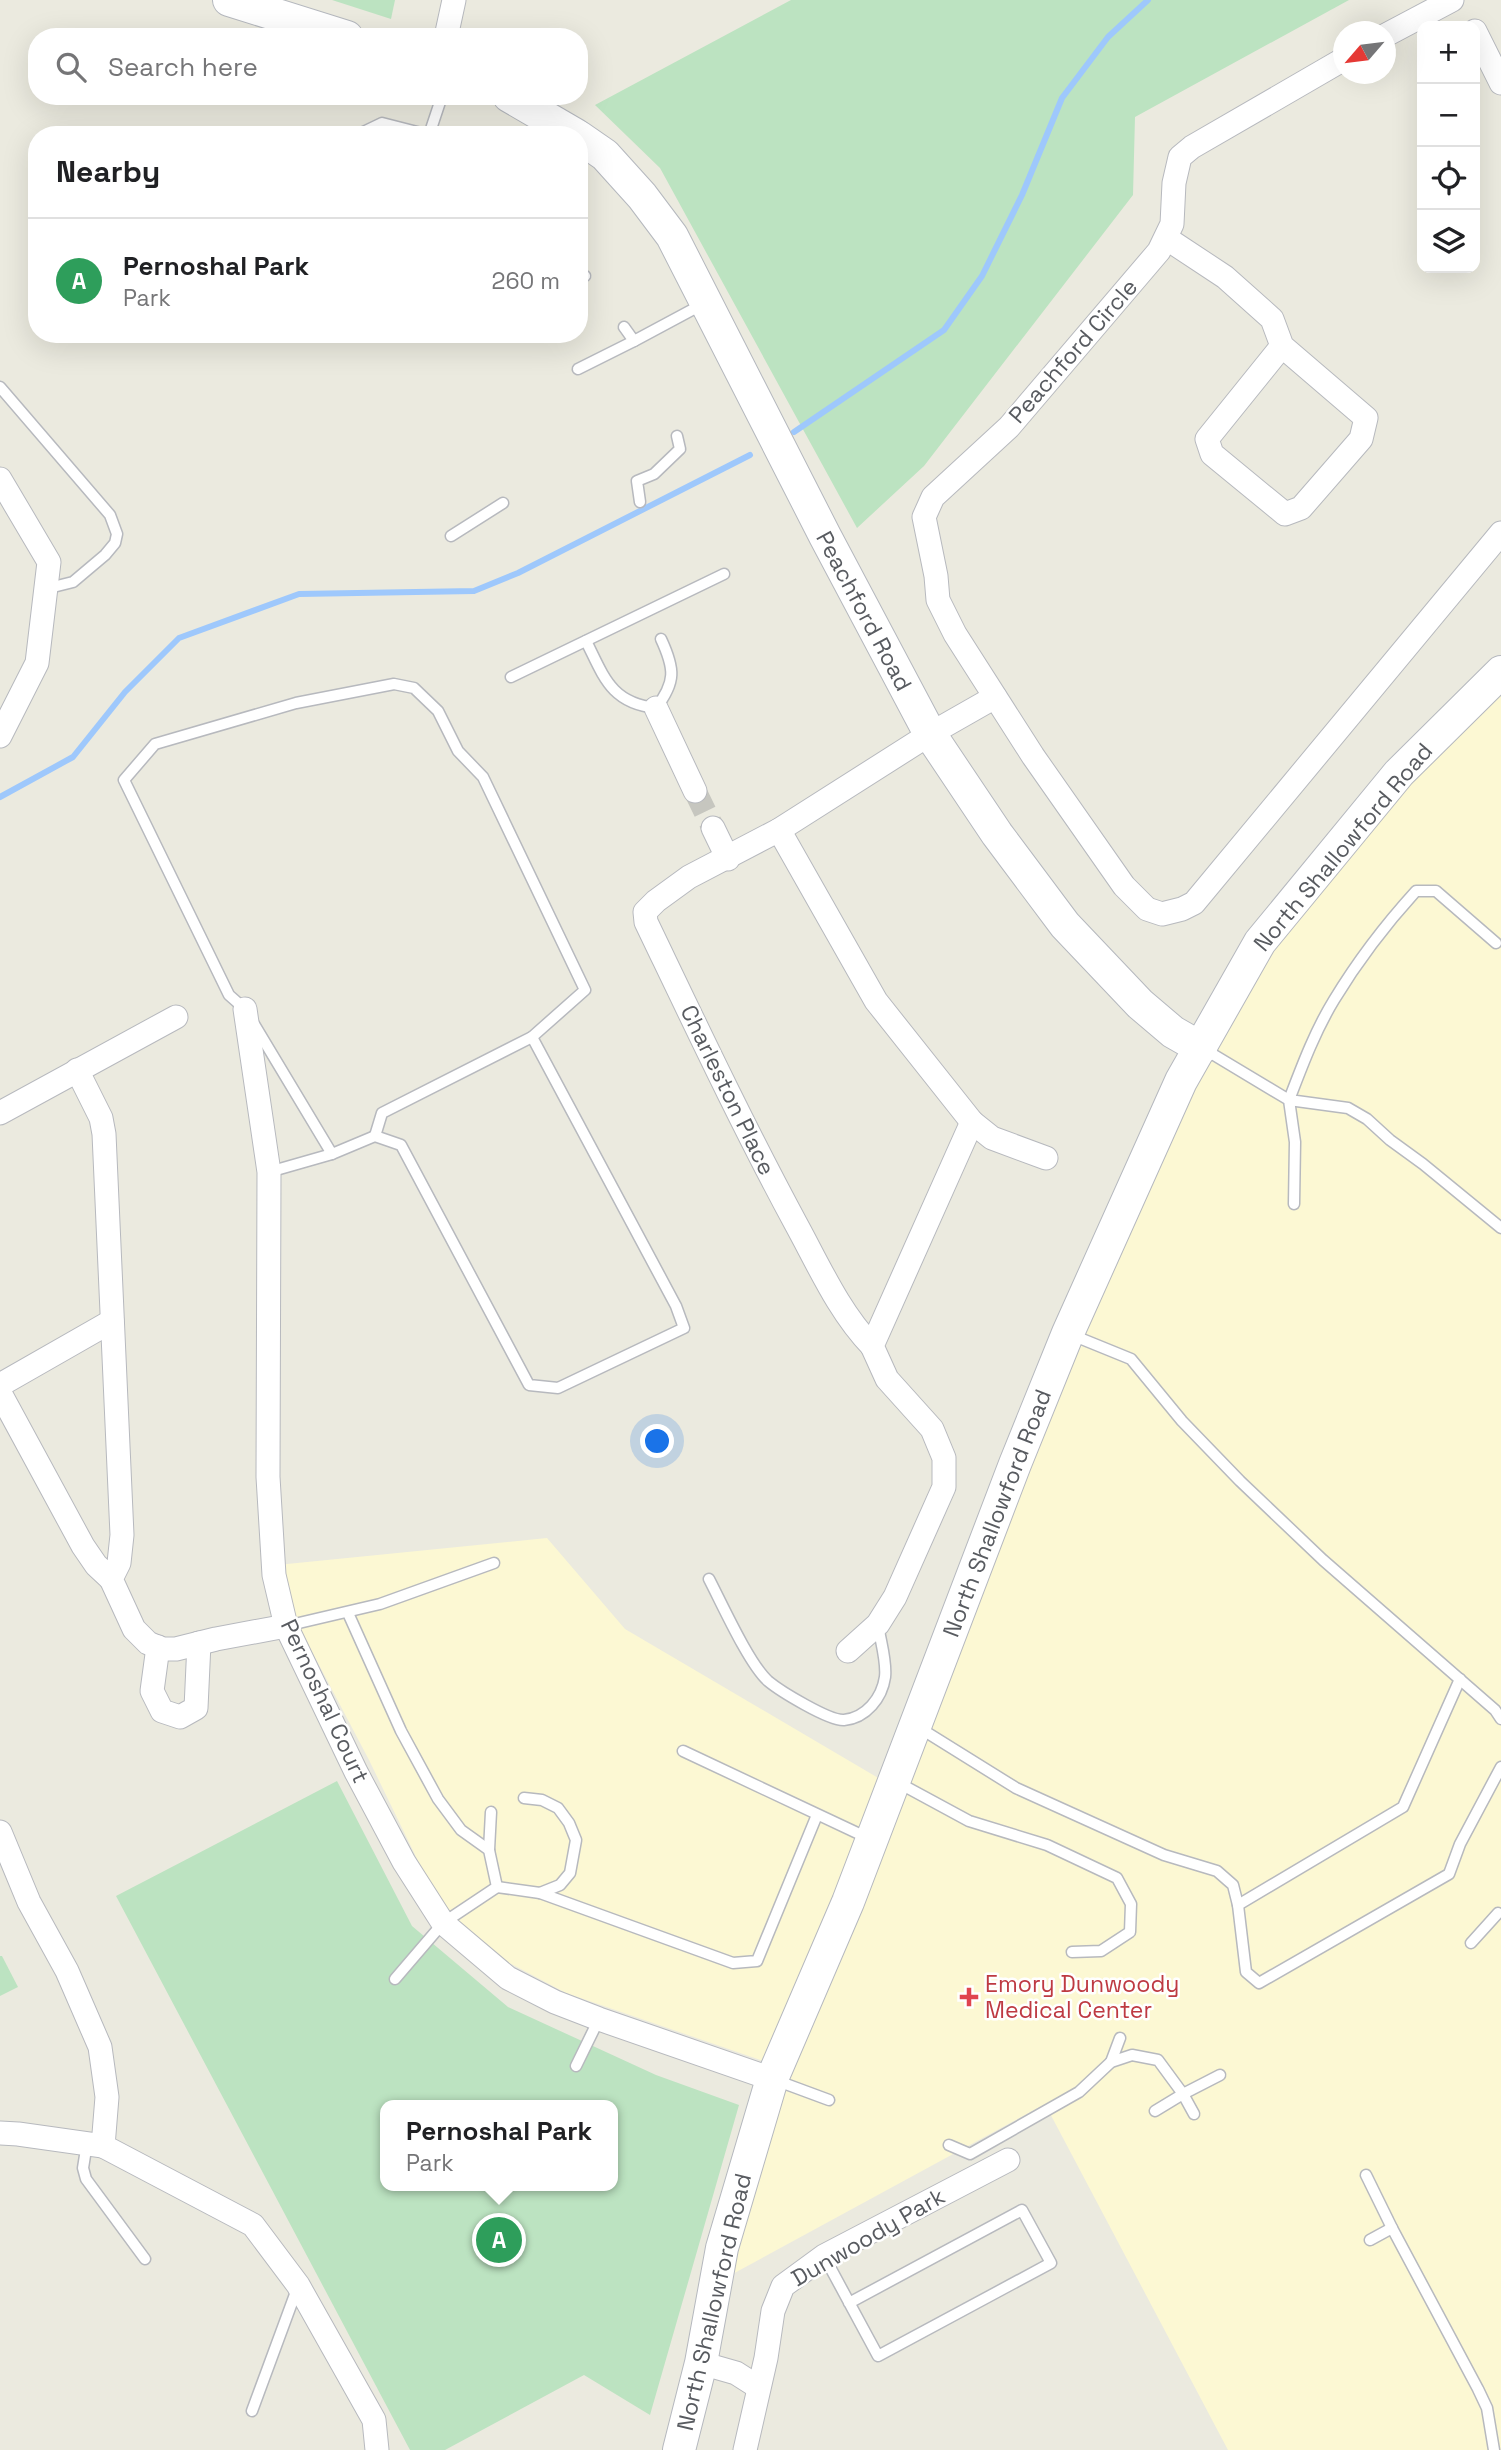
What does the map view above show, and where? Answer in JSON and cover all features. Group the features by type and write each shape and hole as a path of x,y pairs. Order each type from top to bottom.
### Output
{"street":[{"path":"229,0 318,28"},
{"path":"448,28 454,0"},
{"path":"1396,29 1452,0"},
{"path":"1459,0 1470,21"},
{"path":"1480,42 1501,83"},
{"name":"Peachford Circle","path":"1333,65 1192,147 1180,157 1174,183 1172,225 1159,251 1009,427 933,498 924,517 938,600 955,634 1033,756 1135,899 1147,909 1162,914 1194,903 1501,533"},
{"name":"Peachford Road","path":"524,105 560,126"},
{"name":"Peachford Road","path":"588,143 605,155 642,196 672,236 825,536 930,734 997,834 1065,925 1140,1004 1173,1032 1201,1048"},
{"path":"1166,237 1225,277 1272,319 1282,346 1366,418 1361,439 1301,508 1285,514 1212,454 1207,439 1282,346"},
{"path":"0,479 50,562 37,663 0,736"},
{"name":"North Shallowford Road","path":"680,2450 701,2363 722,2248 772,2079 848,1902 1015,1464 1068,1333 1181,1081 1260,942 1399,773 1501,672"},
{"path":"930,734 995,697"},
{"path":"656,708 695,792"},
{"name":"Charleston Place","path":"848,1651 878,1624 895,1597 944,1487 944,1458 932,1429 887,1379 873,1346 857,1331 829,1286 770,1177 646,922 645,912 689,877 779,830 930,734"},
{"path":"713,828 728,859"},
{"path":"779,830 876,1001 972,1122 992,1138 1046,1158"},
{"name":"Pernoshal Court","path":"245,1009 269,1172 268,1477 274,1575 286,1626 356,1772 404,1862 443,1923 508,1978 555,2002 599,2019 772,2079"},
{"path":"0,1113 176,1017"},
{"path":"77,1070 102,1118 104,1134 122,1550 111,1578"},
{"path":"873,1346 972,1122"},
{"path":"0,1385 112,1321"},
{"path":"0,1393 83,1546 96,1565 111,1578 134,1629 148,1643 176,1649 286,1626"},
{"path":"158,1647 152,1691 162,1711 180,1717 196,1708 199,1643"},
{"path":"0,1832 29,1902 67,1971 100,2047 107,2097 95,2145"},
{"path":"0,2133 95,2145 253,2225 298,2285 374,2420 377,2450"},
{"name":"Dunwoody Park","path":"745,2450 766,2358 773,2311 783,2286 824,2256 1008,2160"},
{"path":"701,2363 736,2373 758,2387"}],"lane":[{"path":"432,126 439,105"},
{"path":"376,126 382,123 394,126"},
{"path":"578,369 707,302"},
{"path":"624,327 634,341"},
{"path":"0,387 110,515 117,534 115,543 105,555 73,582 46,578"},
{"path":"639,502 636,481 654,474 680,449 677,436"},
{"path":"451,536 502,503"},
{"path":"511,677 724,574"},
{"path":"586,641 606,682 620,696 636,706 656,708 669,691 672,674 670,658 661,639"},
{"path":"332,1154 245,1009 229,995 124,780 155,744 296,703 394,684 414,688 438,711 457,751 483,777 585,990 532,1037 382,1113 375,1136"},
{"path":"1294,1203 1295,1142 1289,1100 1306,1056 1334,1001 1392,917 1416,891 1436,891 1496,943"},
{"path":"269,1172 332,1154 375,1136 401,1145 529,1385 558,1388 684,1328 676,1306 532,1037"},
{"path":"1201,1048 1289,1100 1348,1108 1367,1119 1501,1228"},
{"path":"1068,1333 1131,1359 1182,1421 1240,1481 1323,1560 1495,1710 1501,1720"},
{"path":"286,1626 380,1604 494,1563"},
{"path":"709,1579 756,1667 767,1680 830,1717 842,1720 860,1715 869,1710 882,1691 886,1674 878,1624"},
{"path":"348,1613 401,1731 438,1799 461,1830 489,1850"},
{"path":"1238,1905 1403,1807 1460,1679"},
{"path":"916,1726 1016,1788 1164,1855 1217,1871 1233,1885 1246,1972 1259,1983 1449,1874 1460,1844 1501,1767"},
{"path":"683,1751 872,1840"},
{"path":"895,1780 969,1821 1047,1845 1117,1878 1131,1904 1130,1932 1101,1951 1072,1952"},
{"path":"524,1798 542,1800 558,1808 569,1823 576,1840 570,1873 560,1885 540,1894"},
{"path":"491,1812 489,1850 497,1887"},
{"path":"395,1979 443,1923 497,1887 540,1894 733,1963 757,1961 817,1815"},
{"path":"1471,1943 1498,1913"},
{"path":"576,2066 599,2019"},
{"path":"1111,2062 1119,2038"},
{"path":"949,2146 971,2154 1079,2092 1111,2062 1132,2055 1157,2060 1183,2094 1194,2114"},
{"path":"1155,2111 1220,2075"},
{"path":"772,2079 828,2100"},
{"path":"95,2145 83,2168 86,2179 145,2259"},
{"path":"1366,2175 1487,2408 1494,2450"},
{"path":"824,2256 849,2303 878,2356 1051,2263 1021,2210 849,2303"},
{"path":"1370,2240 1392,2228"},
{"path":"252,2411 298,2285"}],"shaded area":[{"path":"1501,678 1501,2450 1228,2450 1045,2104 716,2283 778,2066 566,1993 453,1933 369,1760 267,1566 547,1538 625,1629 897,1789 1184,1050 1296,910"}],"green space":[{"path":"332,0 395,0 391,19"},
{"path":"791,0 1349,0 1135,117 1133,195 924,466 857,528 660,168 595,105"},
{"path":"337,1781 412,1926 508,2007 656,2075 739,2105 650,2415 584,2375 445,2450 410,2450 116,1896"},
{"path":"0,1956 18,1987 0,1996"}],"waterway":[{"path":"794,432 944,330 982,276 1022,195 1062,98 1108,37 1148,0"},
{"path":"0,797 73,757 125,692 179,638 299,594 474,591 518,573 750,455"}],"tunnel":[{"path":"695,791 713,828"}],"place":[{"name":"Emory Dunwoody Medical Center","path":"969,1997"},
{"name":"Pernoshal Park","path":"499,2240"}]}
